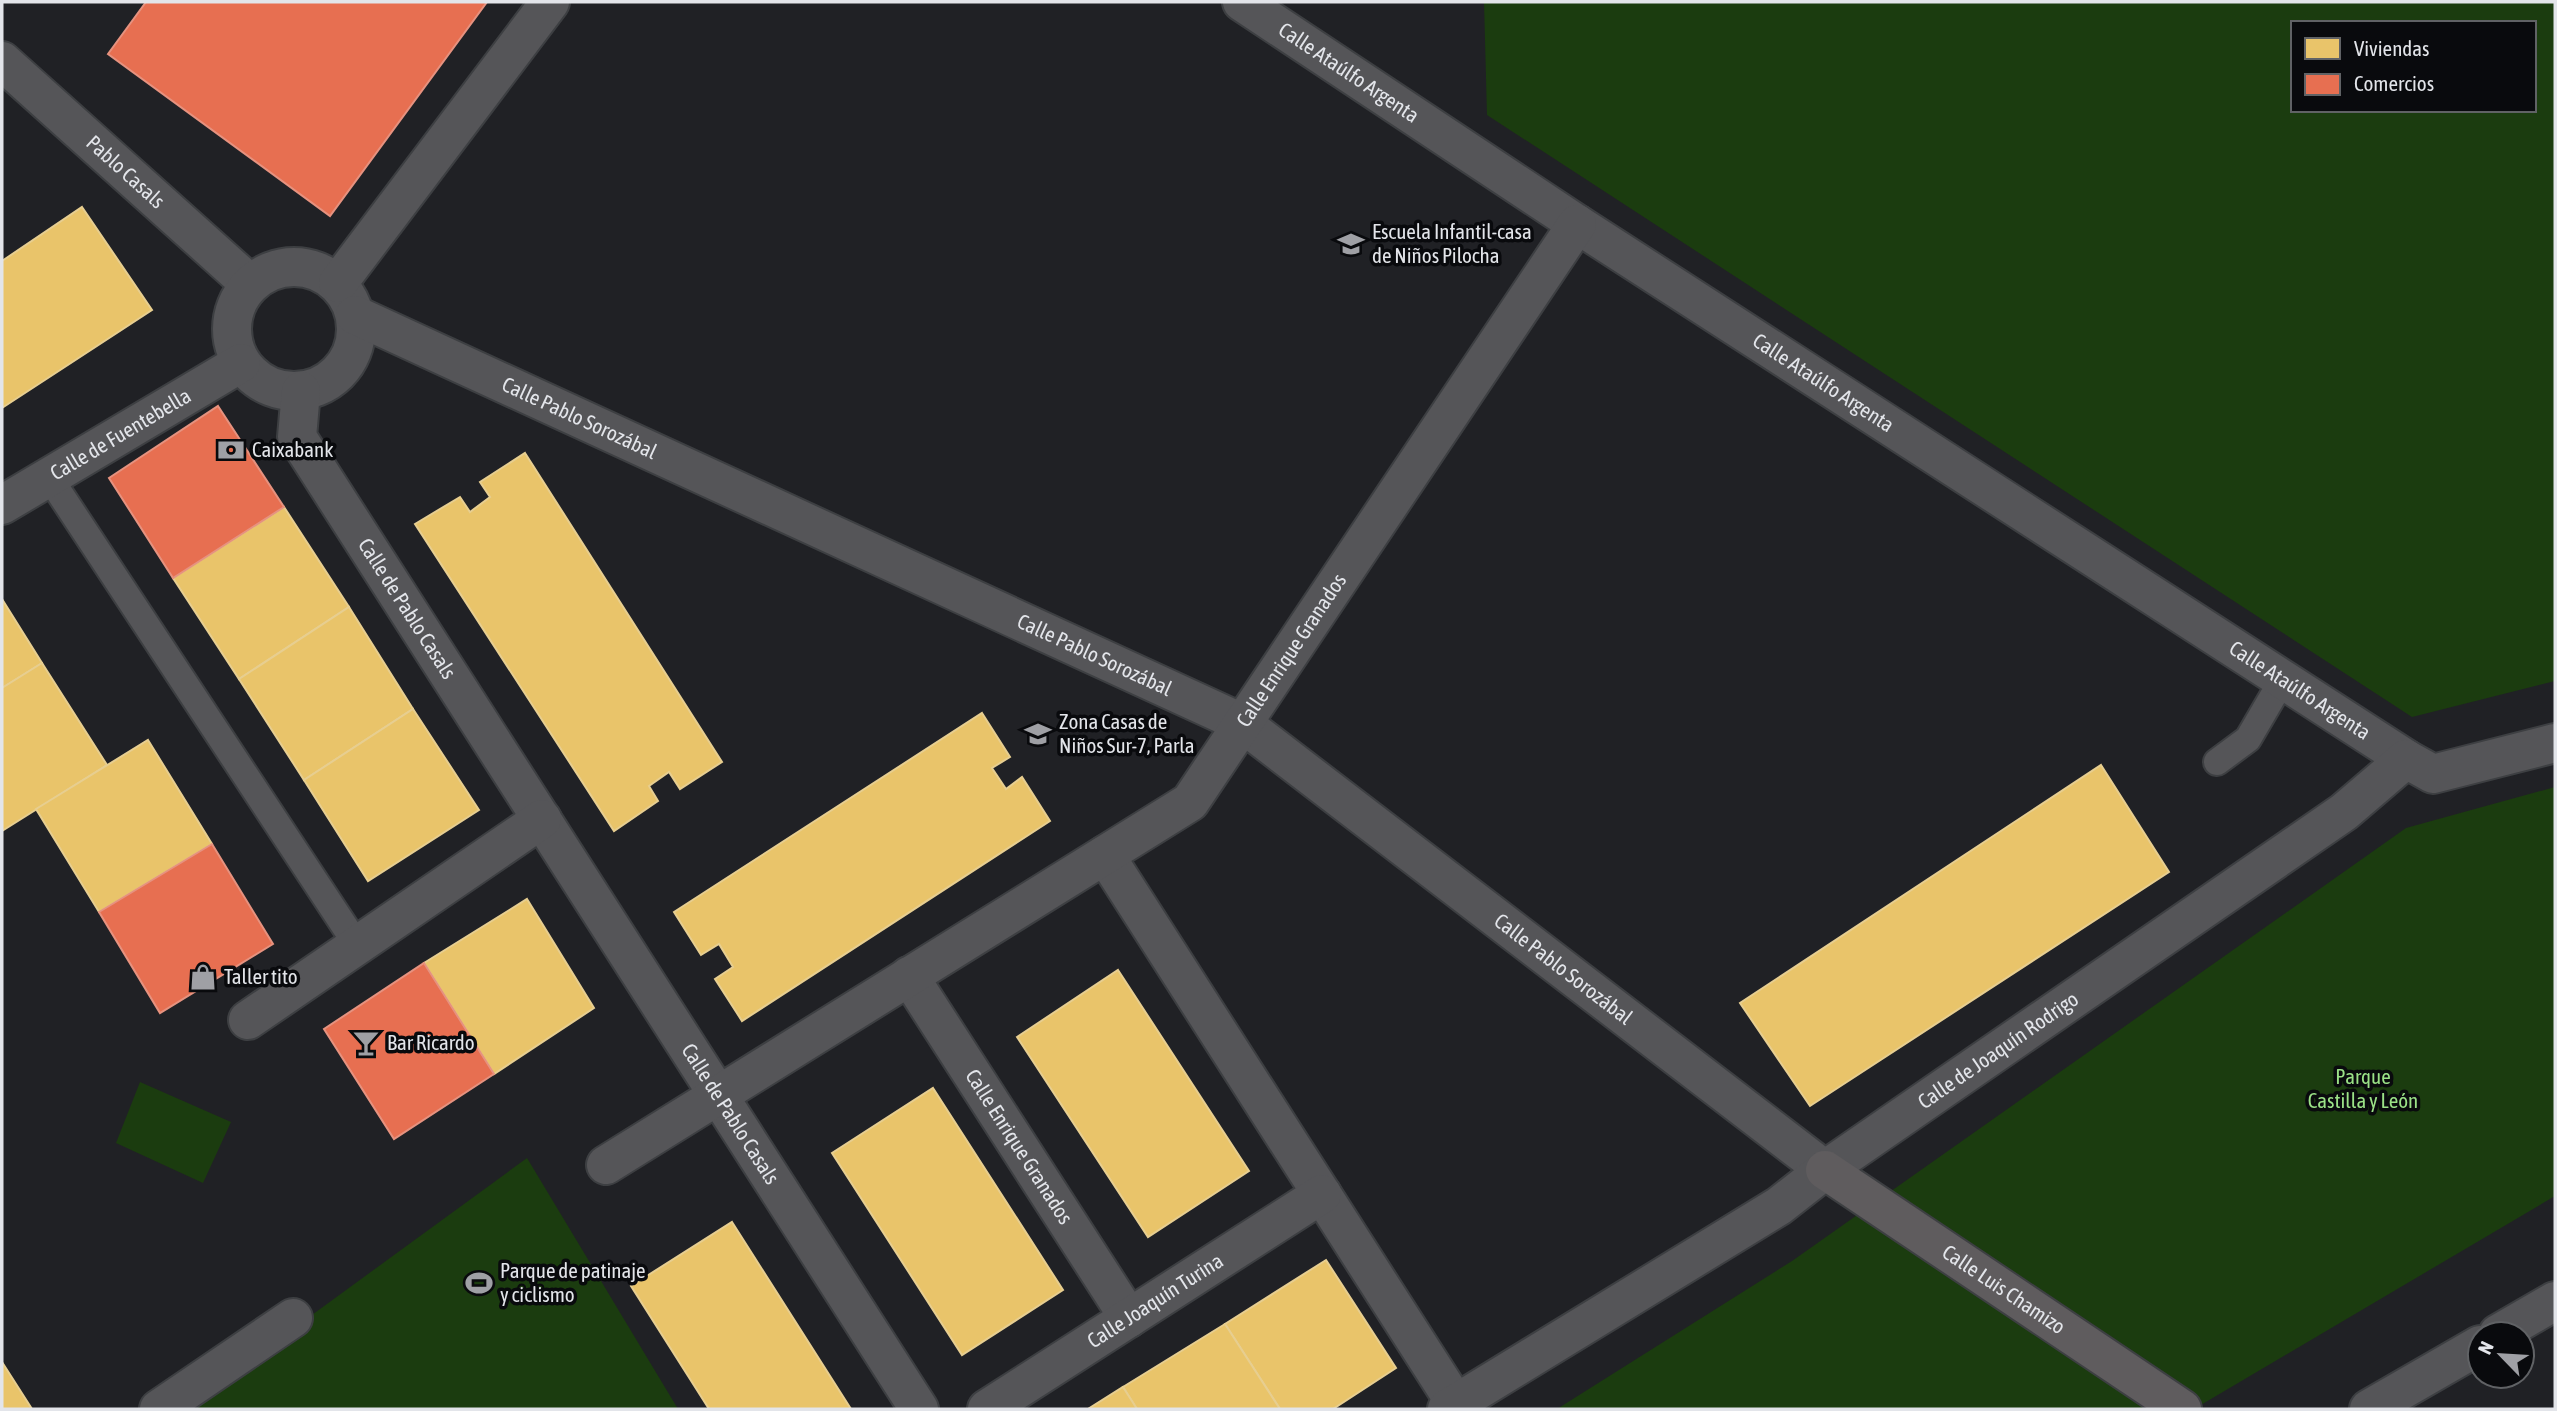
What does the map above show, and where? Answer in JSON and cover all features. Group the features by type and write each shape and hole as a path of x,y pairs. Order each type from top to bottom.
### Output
{"street":[{"path":"347,299 550,2"},
{"name":"Calle Ataúlfo Argenta","path":"1242,2 1577,223 2406,759"},
{"name":"Pablo Casals","path":"2,61 250,284"},
{"name":"Calle Enrique Granados","path":"606,1166 1190,802 1577,223"},
{"path":"294,266 318,270 347,299 356,341 346,365 326,383 301,391 283,391 267,386 241,363 233,343 232,322 238,301 250,284 270,270 294,266"},
{"name":"Calle Pablo Sorozábal","path":"347,299 1242,723 1825,1170"},
{"name":"Calle de Fuentebella","path":"2,505 241,363"},
{"name":"Calle de Pablo Casals","path":"301,391 297,437 919,1409"},
{"path":"2406,759 2433,774 2555,743"},
{"name":"Calle de Joaquín Rodrigo","path":"1452,1406 1779,1206 1825,1170 2344,812 2406,759"},
{"path":"248,1020 542,819"},
{"path":"1105,855 1322,1194 1452,1406"},
{"name":"Calle Enrique Granados","path":"909,976 1129,1318"},
{"name":"Calle Luis Chamizo","path":"1825,1170 2182,1409"},
{"name":"Calle Joaquín Turina","path":"988,1409 1322,1194"},
{"path":"2522,1320 2555,1301"},
{"path":"159,1409 293,1318"},
{"path":"2369,1409 2466,1353"}],"lane":[{"path":"49,477 357,945"},
{"path":"2217,762 2248,739 2283,679"}],"green space":[{"path":"1484,2 2555,2 2555,681 2412,717 1487,115"},
{"name":"Parque Castilla y León","path":"2555,787 2555,1196 2194,1409 1557,1409 1792,1261 2406,828"},
{"path":"140,1082 231,1122 203,1183 116,1143"},
{"name":"Parque de patinaje y ciclismo","path":"527,1158 678,1409 183,1409"}],"building: Viviendas":[{"path":"82,207 152,310 2,408 2,261"},
{"path":"525,453 722,762 680,789 669,772 649,786 658,801 614,831 415,524 460,497 470,512 490,497 480,482"},
{"path":"284,507 349,607 239,679 173,578"},
{"path":"2,599 42,663 2,688"},
{"path":"349,607 413,709 304,780 239,679"},
{"path":"42,663 107,765 2,831 2,688"},
{"path":"413,709 479,810 368,881 304,780"},
{"path":"982,713 1010,757 992,768 1006,789 1022,777 1050,821 742,1021 715,979 733,967 719,944 701,955 674,912"},
{"path":"148,740 212,844 99,912 36,809"},
{"path":"2101,765 2169,872 1810,1106 1740,1003"},
{"path":"527,899 594,1008 494,1074 424,963"},
{"path":"1118,970 1249,1171 1148,1237 1017,1037"},
{"path":"933,1088 1063,1290 962,1355 832,1153"},
{"path":"732,1222 851,1409 709,1409 631,1286"},
{"path":"1326,1260 1396,1368 1333,1409 1280,1409 1225,1324"},
{"path":"1225,1324 1280,1409 1137,1409 1123,1387"},
{"path":"2,1362 32,1409 2,1409"},
{"path":"1123,1387 1137,1409 1088,1409"}],"building: Comercios":[{"path":"146,2 487,2 330,216 108,54"},
{"path":"218,406 284,507 173,578 109,478"},
{"path":"212,844 273,944 160,1013 99,912"},
{"path":"424,963 494,1074 394,1139 324,1029"}],"place":[{"name":"Escuela Infantil-casa de Niños Pilocha","path":"1351,244"},
{"name":"Caixabank","path":"231,450"},
{"name":"Zona Casas de Niños Sur-7, Parla","path":"1038,734"},
{"name":"Taller tito","path":"203,977"},
{"name":"Bar Ricardo","path":"366,1043"},
{"name":"Parque de patinaje y ciclismo","path":"479,1283"}]}
